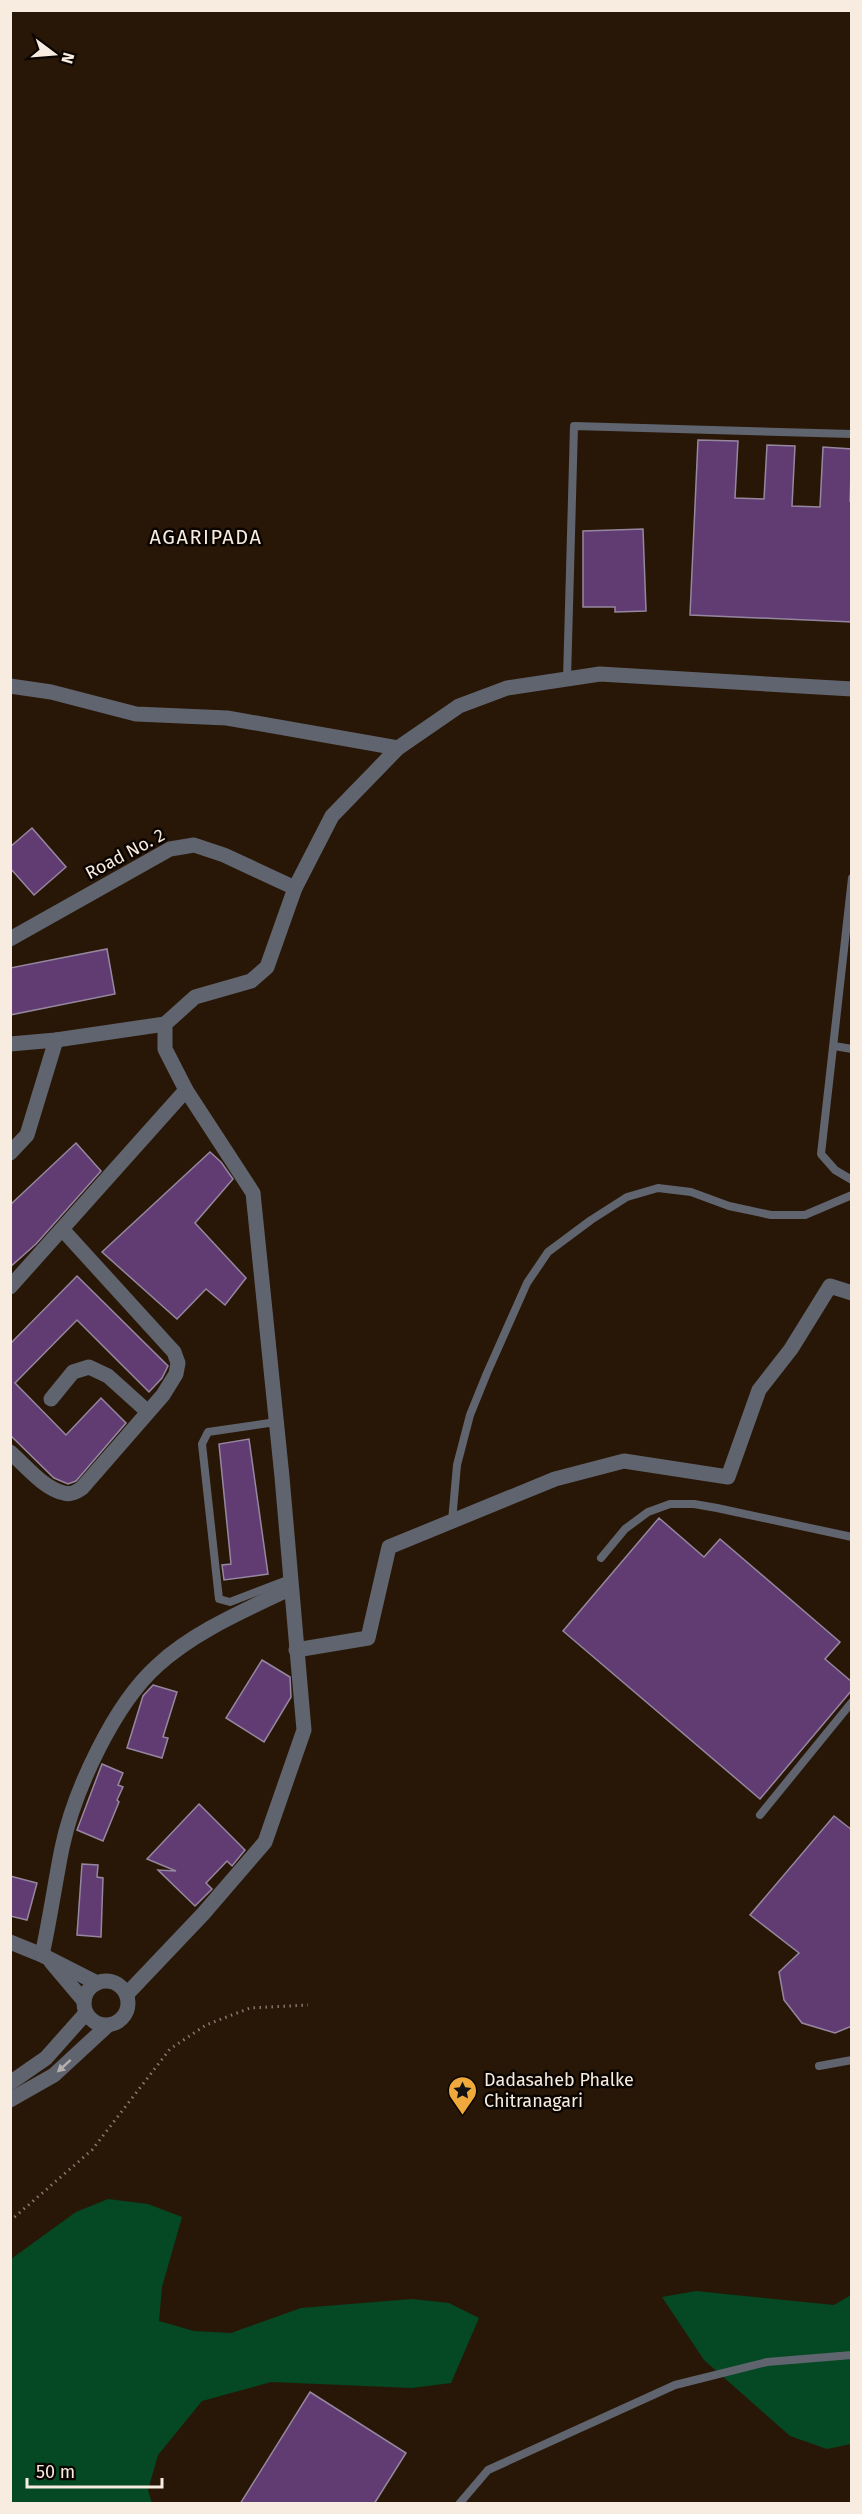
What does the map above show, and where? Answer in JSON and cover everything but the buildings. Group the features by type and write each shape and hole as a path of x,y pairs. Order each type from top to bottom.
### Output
{"street":[{"path":"10,1044 56,1040 165,1024 195,997 252,981 267,967 295,888 332,816 398,748 459,706 507,688 600,674 852,689"},
{"path":"10,686 51,692 136,714 227,718 398,748"},
{"name":"Road No. 2","path":"11,939 170,849 194,845 224,855 295,888"},
{"path":"10,2100 54,2075 107,2026 123,2019 127,2011 127,1994 203,1914 265,1842 304,1730 253,1193 186,1090 165,1049 165,1024"},
{"path":"10,1153 27,1135 56,1040"},
{"path":"10,1287 186,1090"},
{"path":"10,1452 49,1486 63,1493 72,1494 82,1488 163,1395 176,1374 178,1363 174,1352 62,1229"},
{"path":"296,1650 368,1638 389,1547 555,1479 624,1461 728,1477 759,1390 791,1349 830,1286 852,1293"},
{"path":"51,1399 73,1372 89,1367 108,1376 148,1412"},
{"path":"107,2026 91,2020 85,2007 45,1957 63,1846 85,1780 130,1693 158,1664 205,1631 291,1584"},
{"path":"10,1942 97,1983 114,1982 127,1994"},
{"path":"10,2083 46,2058 85,2007 86,1994 97,1983"}],"lane":[{"path":"567,679 574,426 852,434"},
{"path":"852,878 821,1154 835,1170 852,1180"},
{"path":"834,1046 852,1049"},
{"path":"452,1521 457,1465 470,1415 486,1373 527,1283 548,1252 627,1197 658,1188 691,1192 729,1206 771,1215 805,1215 852,1195"},
{"path":"276,1422 208,1432 202,1444 219,1599 230,1602 291,1584"},
{"path":"601,1558 625,1529 648,1512 670,1504 694,1504 717,1508 852,1538"},
{"path":"760,1815 852,1702"},
{"path":"819,2066 852,2060"},
{"path":"459,2504 488,2470 675,2385 767,2362 852,2355"}],"path":[{"path":"10,2220 92,2150 170,2049 206,2025 250,2008 308,2005"}],"green space":[{"path":"108,2199 148,2204 182,2217 162,2287 159,2321 194,2331 231,2333 301,2308 412,2299 449,2303 479,2318 451,2383 412,2388 271,2382 202,2401 158,2455 148,2490 152,2503 11,2503 11,2259 76,2212"},
{"path":"696,2291 834,2305 851,2295 851,2444 827,2449 790,2436 704,2360 662,2297"}],"place":[{"name":"Dadasaheb Phalke Chitranagari","path":"463,2116"}],"district":[{"name":"AGARIPADA","path":"206,537"}]}
